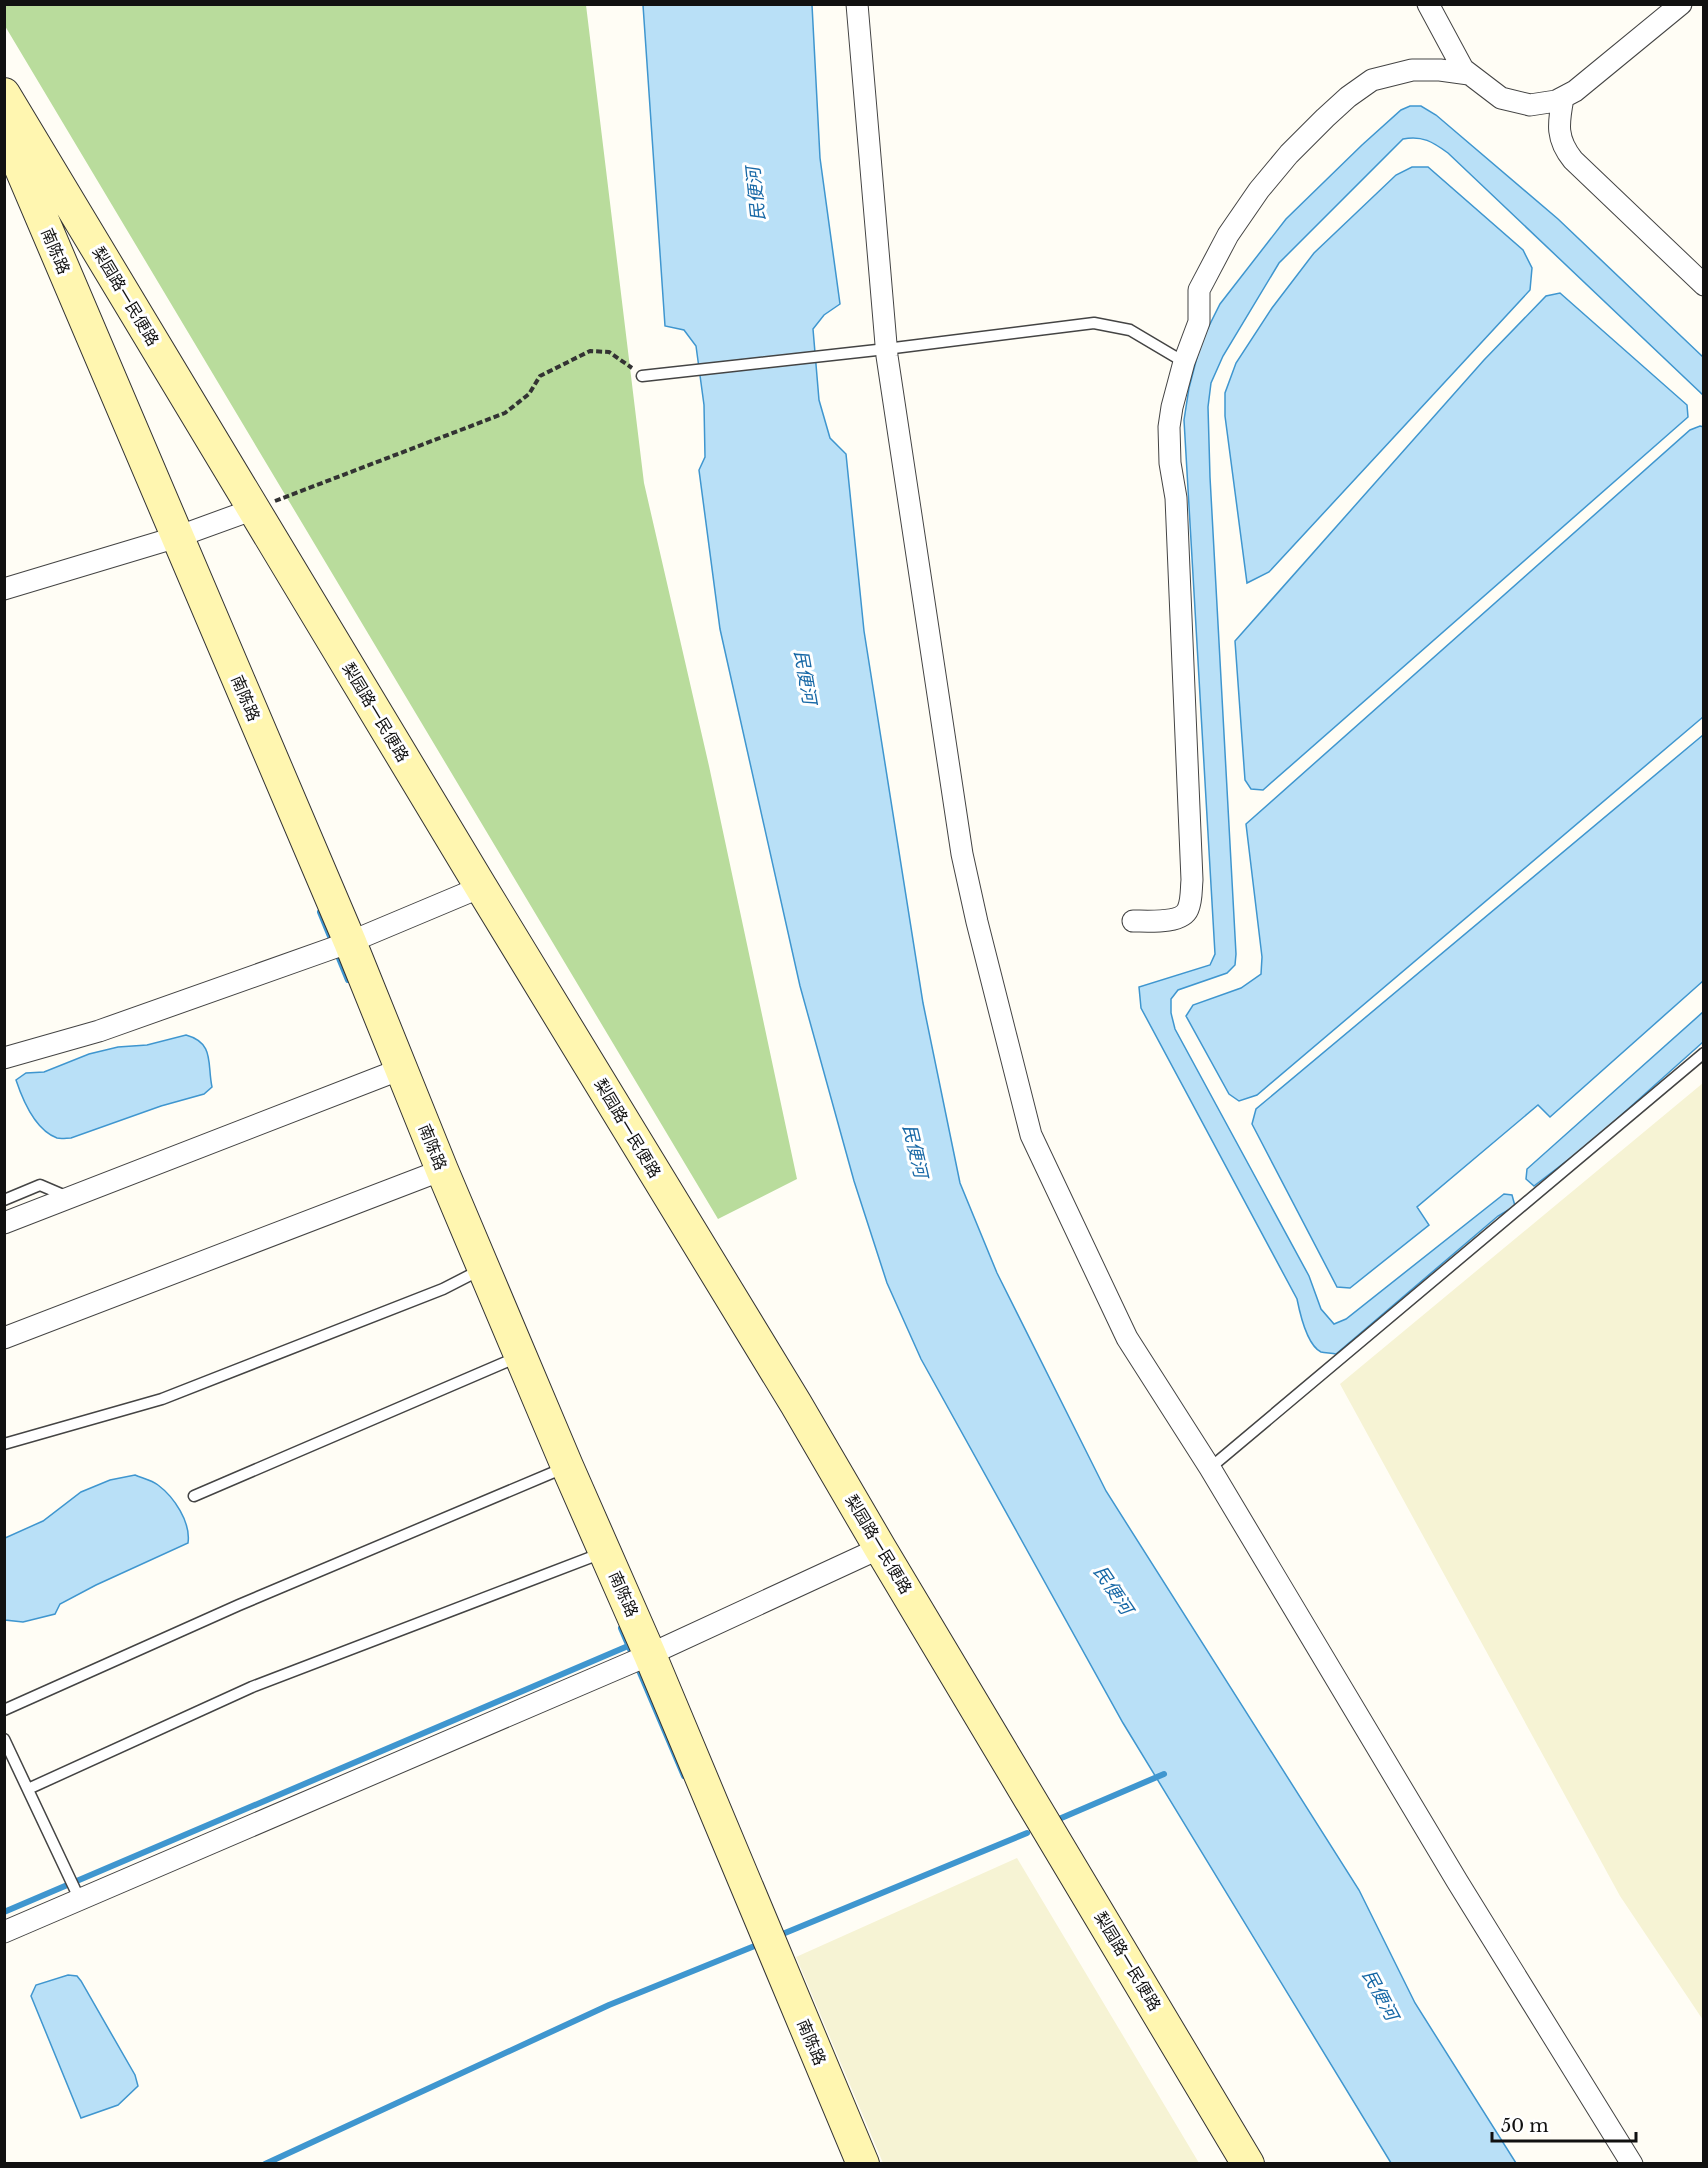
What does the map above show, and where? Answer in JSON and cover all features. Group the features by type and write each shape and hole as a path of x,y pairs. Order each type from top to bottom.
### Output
{"main road":[{"name":"梨园路一民便路","path":"4,94 790,1393 880,1548 1248,2163"},
{"name":"南陈路","path":"4,129 169,540 434,1173 640,1659 863,2163"}],"street":[{"path":"857,4 886,349 962,854 1031,1135 1127,1338 1210,1468 1457,1881 1632,2163"},
{"path":"1428,4 1463,69 1501,98 1530,105 1556,101 1575,92 1681,4"},
{"path":"1133,921 1178,919 1184,915 1188,908 1192,880 1177,510 1168,448 1172,406 1184,362 1199,322 1198,290 1228,235 1259,190 1288,154 1348,97 1372,80 1412,70 1440,70 1469,74"},
{"path":"1563,98 1559,119 1563,147 1573,160 1704,285"},
{"path":"4,589 169,540 254,509"},
{"path":"4,1058 99,1031 340,946 482,887"},
{"path":"4,1223 392,1073"},
{"path":"4,1338 434,1173"},
{"path":"4,1932 78,1895 640,1659 880,1548"}],"lane":[{"path":"642,376 1094,323 1130,330 1184,362"},
{"path":"1210,1468 1704,1053"},
{"path":"4,1200 40,1185 70,1198"},
{"path":"4,1444 162,1399 432,1293 476,1272"},
{"path":"194,1496 513,1359"},
{"path":"4,1710 239,1605 560,1470"},
{"path":"28,1789 252,1687 596,1556"},
{"path":"4,1738 78,1895"}],"path":[{"path":"254,509 506,413 529,394 540,375 590,351 609,352 642,376"}],"shaded area":[{"path":"1703,1083 1703,2020 1620,1896 1340,1384"},
{"path":"1017,1858 1199,2163 883,2163 796,1957"}],"green space":[{"path":"4,5 586,5 644,483 709,766 797,1179 718,1219 5,26"}],"water":[{"name":"民便河","path":"643,5 812,5 820,158 840,304 824,315 813,329 819,400 830,438 846,454 864,631 923,1003 960,1183 997,1273 1106,1491 1359,1890 1415,2003 1516,2163 1391,2163 1123,1723 921,1359 887,1283 854,1181 800,986 720,629 699,470 705,457 704,405 696,346 684,330 665,326"},
{"path":"1410,106 1421,106 1436,115 1558,219 1703,357 1703,395 1448,153 1432,143 1416,138 1403,139 1279,263 1223,356 1211,383 1208,407 1210,477 1236,954 1235,965 1227,973 1178,990 1171,999 1171,1013 1175,1029 1309,1276 1321,1309 1334,1324 1346,1319 1504,1194 1512,1195 1515,1206 1498,1216 1336,1354 1321,1352 1308,1336 1297,1299 1141,1008 1139,987 1210,965 1215,954 1184,420 1189,388 1201,342 1220,304 1286,219 1362,145 1401,110"},
{"path":"1412,167 1428,167 1523,250 1532,268 1530,290 1269,572 1247,583 1225,416 1225,393 1236,363 1272,308 1314,253 1396,175"},
{"path":"1560,293 1687,405 1688,417 1263,790 1251,789 1245,780 1235,641 1484,360 1546,296"},
{"path":"1700,426 1704,427 1703,717 1257,1095 1239,1101 1229,1094 1186,1016 1193,1005 1241,988 1261,974 1262,957 1246,824 1690,430"},
{"path":"1703,735 1703,981 1550,1117 1538,1105 1417,1207 1429,1225 1350,1288 1337,1287 1252,1124 1256,1109"},
{"path":"1703,1012 1703,1042 1590,1143 1534,1186 1526,1179 1527,1169"},
{"path":"186,1035 202,1043 206,1049 212,1087 204,1094 161,1106 71,1138 57,1138 42,1129 26,1105 16,1080 26,1073 44,1072 89,1054 118,1047 147,1045"},
{"path":"135,1475 156,1483 175,1503 187,1527 188,1543 60,1604 55,1614 23,1622 5,1620 5,1538 43,1521 81,1492 110,1480"},
{"path":"68,1975 77,1976 81,1981 135,2075 138,2086 118,2105 81,2118 31,1996 36,1985"}],"waterway":[{"path":"320,912 348,980"},
{"path":"621,1628 684,1776"},
{"path":"4,1912 628,1646"},
{"path":"1059,1819 1164,1774"},
{"path":"785,1933 1027,1833"},
{"path":"265,2164 609,2005 757,1945"}]}
